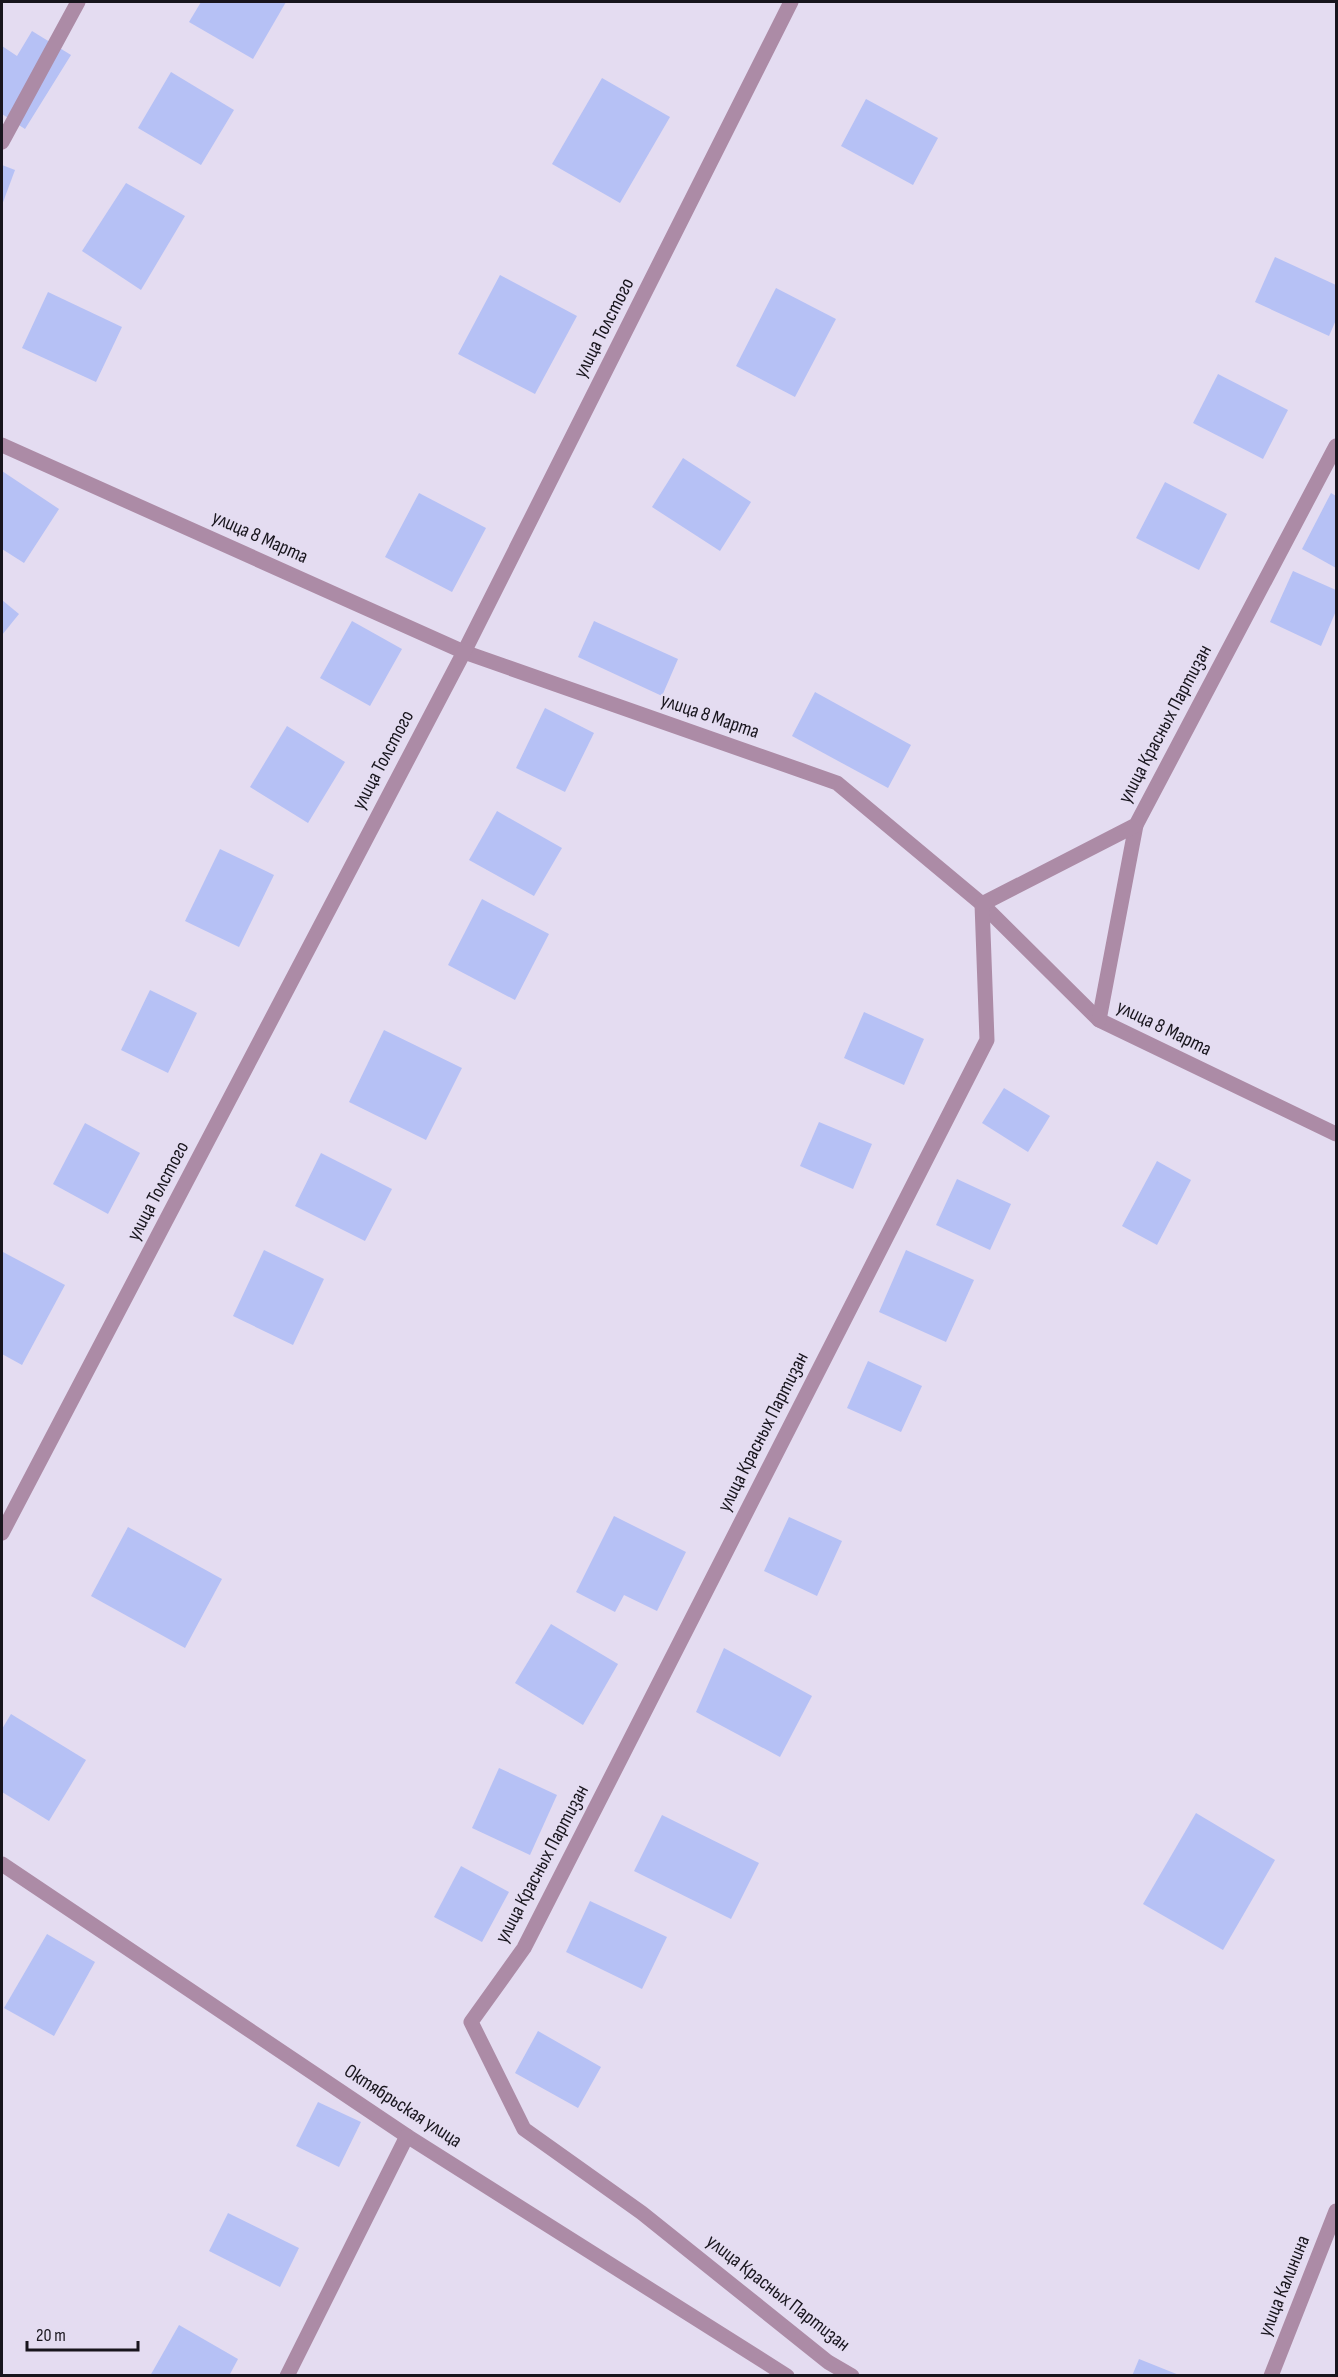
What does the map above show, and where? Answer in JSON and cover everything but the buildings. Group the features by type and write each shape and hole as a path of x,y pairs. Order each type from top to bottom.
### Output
{"street":[{"path":"2,142 78,2"},
{"name":"улица Толстого","path":"2,1533 464,652 791,2"},
{"name":"улица 8 Марта","path":"2,445 464,652 837,783 982,904 1099,1020 1336,1134"},
{"name":"улица Красных Партизан","path":"852,2376 828,2362 642,2213 524,2129 471,2022 524,1948 987,1040 982,904 1136,825 1336,446"},
{"path":"1099,1020 1136,825"},
{"name":"Октябрьская улица","path":"2,1864 407,2136 787,2376"},
{"path":"287,2376 407,2136"},
{"name":"улица Калинина","path":"1271,2376 1336,2211"}]}
